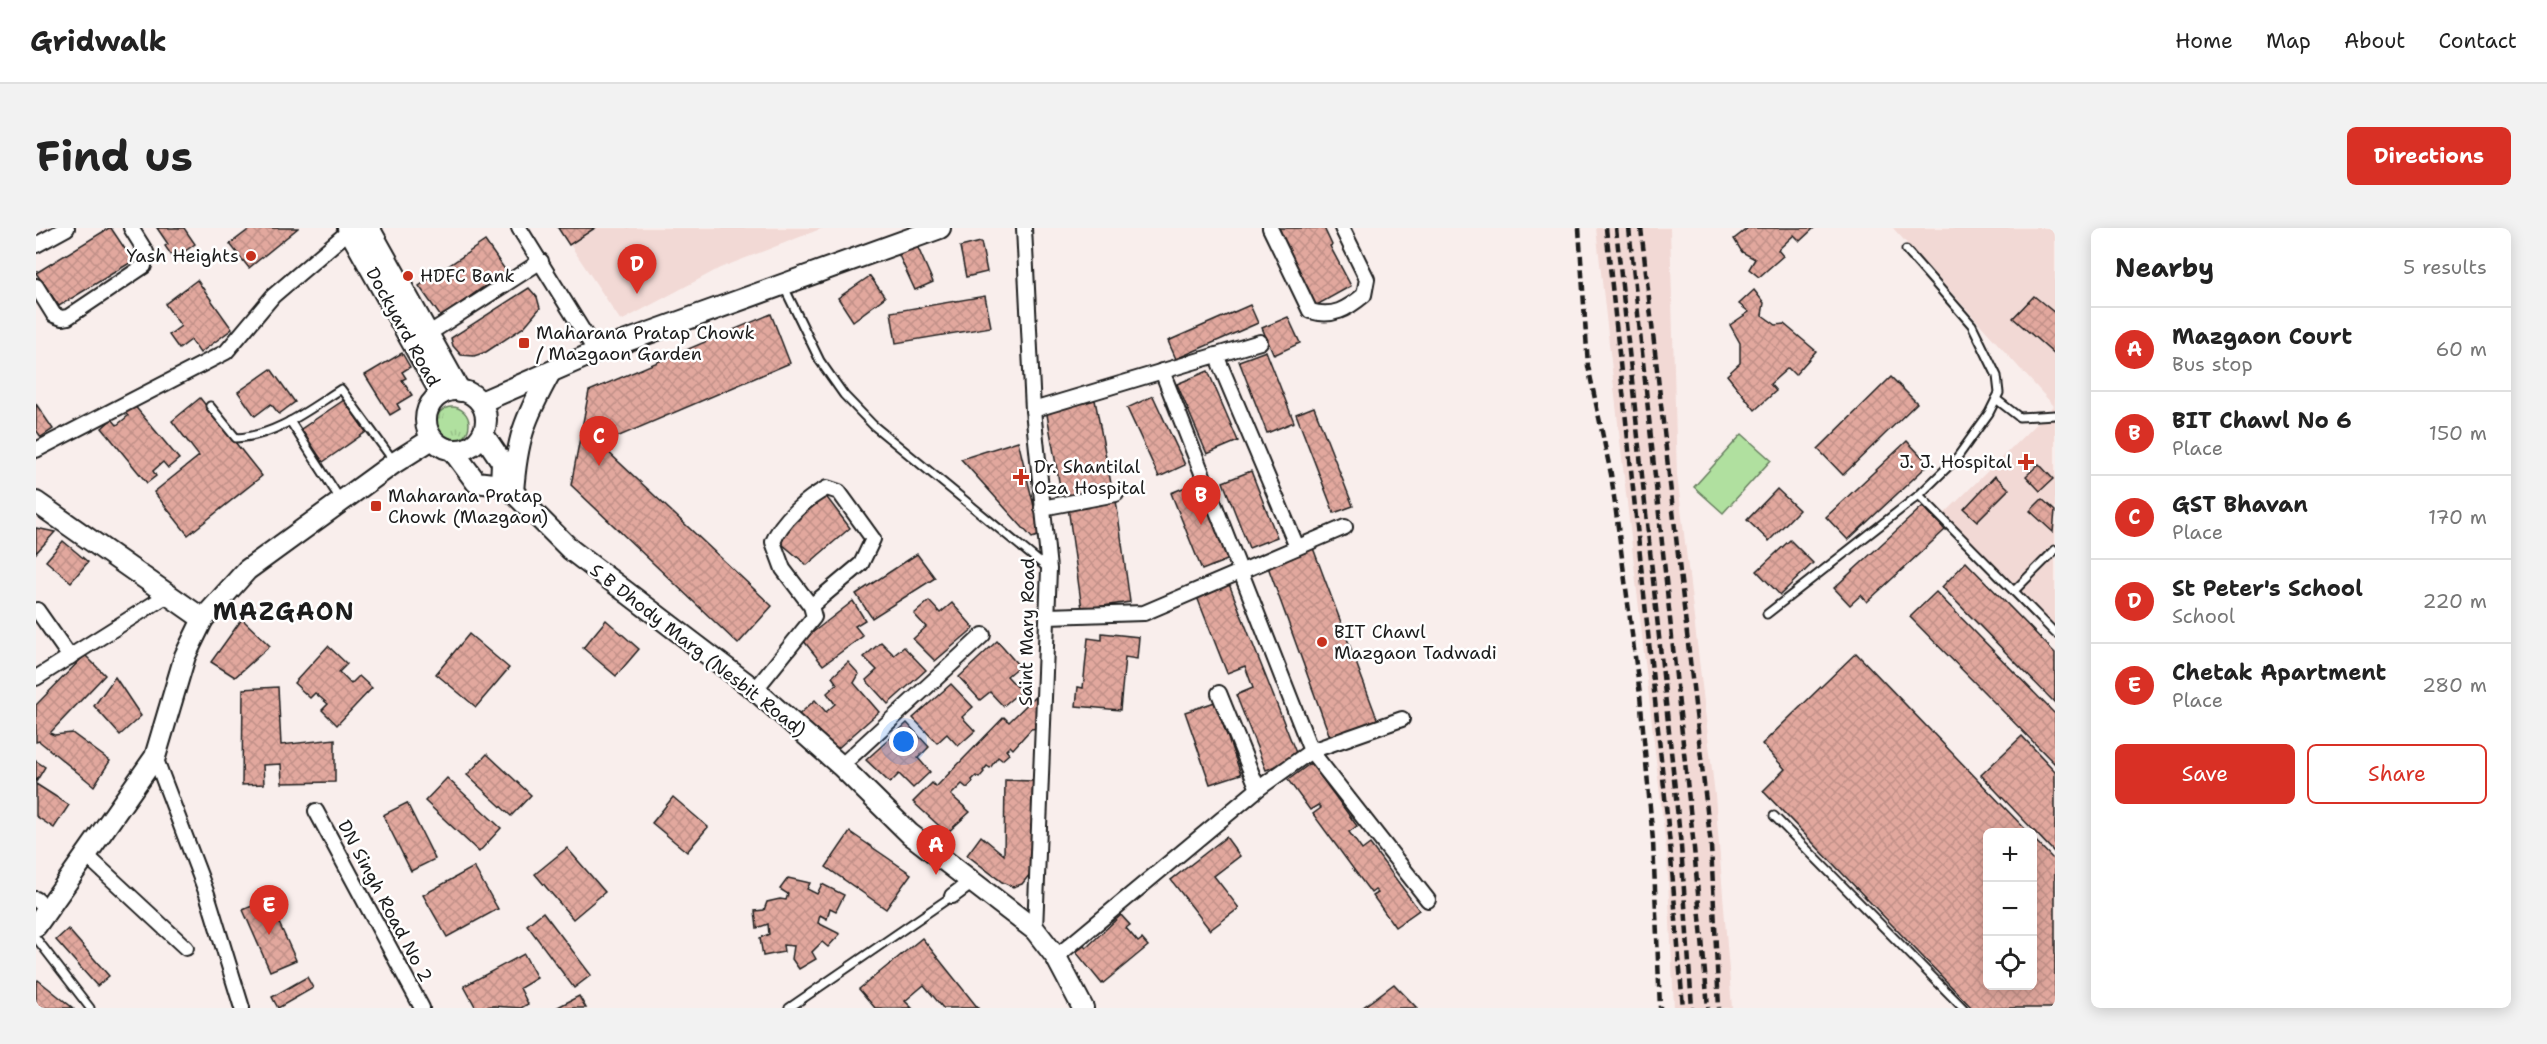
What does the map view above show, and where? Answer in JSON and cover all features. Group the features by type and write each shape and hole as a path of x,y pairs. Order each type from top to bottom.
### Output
{"street":[{"path":"36,286 54,315 62,318 68,316 144,266 146,252 131,228"},
{"path":"519,228 596,352"},
{"path":"481,402 596,352 940,228"},
{"name":"Saint Mary Road","path":"1024,228 1033,410 1048,569 1035,930"},
{"path":"1270,228 1310,311 1331,315 1350,307 1364,295 1366,279 1342,228"},
{"path":"36,245 64,229"},
{"path":"36,450 226,352 273,296 355,229"},
{"name":"Dockyard Road","path":"355,229 428,334 451,393"},
{"name":"Dockyard Road","path":"355,229 451,393"},
{"path":"428,334 541,261"},
{"path":"1033,410 1260,342"},
{"path":"1216,355 1297,547"},
{"path":"1162,371 1311,751 1428,900"},
{"path":"507,489 525,419 550,373"},
{"path":"453,451 475,443 483,434 486,415 481,402 469,393 451,393 427,408 425,417 432,439 437,445 453,451 476,482 507,489"},
{"path":"483,434 502,462 507,489"},
{"path":"40,911 86,855 155,757 185,656 203,619 248,570 394,463 432,439"},
{"path":"755,690 814,617 811,606 783,569 773,542 778,530 817,493 827,488 839,492 873,539 861,564 811,606"},
{"name":"S B Dhody Marg (Nesbit Road)","path":"507,489 571,550 755,690 841,766 910,834 1035,930 1056,957 1083,1008"},
{"path":"1042,508 1116,494"},
{"path":"36,501 203,619"},
{"path":"1047,615 1144,613 1345,527"},
{"path":"36,678 169,594"},
{"path":"36,610 70,657"},
{"path":"841,766 983,635"},
{"path":"1219,693 1258,789"},
{"path":"1056,957 1258,789 1311,751 1402,719"},
{"path":"155,757 207,894 242,1008"},
{"name":"DN Singh Road No 2","path":"316,811 422,1008"},
{"path":"86,855 186,948"},
{"path":"952,896 971,882"}],"lane":[{"path":"1767,614 1919,495 1956,459 1989,413 1999,393 1997,376 1972,325 1906,250"},
{"path":"783,285 820,361 844,395 873,424 1048,569"},
{"path":"210,406 236,438 270,433 341,389 394,463"},
{"path":"1996,399 2019,417 2055,415"},
{"path":"290,421 342,501"},
{"path":"1919,495 2055,633"},
{"path":"2014,591 2055,550"},
{"path":"1773,816 1963,1008"},
{"path":"789,1008 952,896"},
{"path":"36,938 90,1008"}],"shaded area":[{"path":"559,228 823,228 720,268 621,321"},
{"path":"1596,228 1670,228 1677,475 1715,795 1732,1008 1674,1008 1667,857"},
{"name":"J. J. Hospital","path":"1893,228 2055,228 2055,639 1939,519 2054,406"}],"green space":[{"path":"452,407 464,412 469,424 464,436 452,441 440,436 435,424 440,412"},
{"path":"1742,434 1771,460 1723,513 1694,487"}],"building":[{"path":"109,228 133,261 59,306 36,273"},
{"path":"157,228 184,228 195,244 174,259 165,246 168,244"},
{"name":"Yash Heights","path":"251,228 298,228 249,268 230,244"},
{"path":"558,228 595,228 569,245"},
{"path":"1276,228 1324,228 1332,245 1330,246 1351,286 1315,306"},
{"path":"1748,228 1814,228 1800,241 1794,235 1778,250 1783,256 1759,277 1749,269 1755,259 1742,252 1734,239"},
{"path":"485,241 506,271 441,317 419,286"},
{"path":"915,241 933,282 915,290 896,249"},
{"path":"981,242 987,272 966,277 960,247"},
{"path":"870,276 885,297 853,321 838,298"},
{"path":"197,280 232,329 200,353 191,340 179,349 169,335 181,326 165,304"},
{"path":"529,288 537,297 540,308 524,327 486,352 474,356 461,355 453,346 451,338"},
{"path":"1754,290 1764,303 1762,315 1776,325 1784,324 1816,351 1795,375 1788,368 1770,384 1776,391 1755,410 1727,375 1740,363 1740,343 1730,325 1749,312 1739,304"},
{"path":"985,296 991,327 896,343 891,312"},
{"path":"2034,296 2055,313 2055,355 2013,318"},
{"path":"1250,305 1258,323 1176,359 1168,341"},
{"path":"771,314 790,363 612,439 604,448 772,606 738,644 571,485 589,391"},
{"path":"1288,317 1300,343 1274,355 1262,328"},
{"path":"1266,351 1294,422 1267,433 1239,361"},
{"path":"402,353 410,367 402,372 406,378 402,380 412,395 397,404 400,409 390,415 365,375"},
{"path":"271,369 295,402 279,414 271,404 255,416 238,392"},
{"path":"1208,371 1238,441 1207,454 1177,384"},
{"path":"1891,377 1917,403 1843,475 1818,449"},
{"path":"1153,396 1185,465 1159,477 1127,408"},
{"path":"200,398 262,476 188,535 154,492 199,456 172,421"},
{"path":"344,400 366,432 323,462 301,429"},
{"path":"1095,400 1112,489 1062,498 1046,409"},
{"path":"36,404 53,429 41,437 36,430"},
{"path":"133,404 179,459 168,468 163,462 153,471 156,476 147,483 102,428 112,419 117,425 128,416 124,412"},
{"path":"1314,407 1353,506 1334,513 1296,414"},
{"path":"1018,441 1041,535 1032,538 961,459"},
{"path":"1907,441 1929,464 1848,540 1826,517"},
{"path":"2039,464 2053,479 2040,491 2026,476"},
{"path":"1251,471 1277,537 1249,548 1223,482"},
{"path":"1995,476 2009,489 1977,521 1964,509"},
{"path":"1200,481 1232,558 1202,570 1171,493"},
{"path":"1777,489 1799,510 1769,541 1747,520"},
{"path":"825,495 850,528 807,565 776,539"},
{"path":"2042,499 2055,511 2053,532 2030,511"},
{"path":"1116,500 1130,602 1082,609 1068,507"},
{"path":"1923,506 1945,530 1867,602 1861,595 1850,605 1834,588"},
{"path":"36,528 55,532 36,553"},
{"path":"1790,540 1813,563 1780,595 1757,571"},
{"path":"63,541 88,562 71,582 46,561"},
{"name":"BIT Chawl Mazgaon Tadwadi","path":"1313,548 1378,721 1330,737 1267,564"},
{"path":"917,554 935,578 872,618 856,594"},
{"path":"1966,562 2055,653 2055,703 1942,587"},
{"path":"1229,584 1298,758 1266,770 1236,695 1253,688 1245,666 1227,673 1197,597"},
{"path":"1936,592 2055,714 2055,764 1910,617"},
{"path":"853,601 865,620 855,626 863,636 823,665 803,640"},
{"path":"929,601 940,613 952,603 974,628 935,661 913,639 926,627 914,614"},
{"path":"242,619 270,646 235,677 211,662"},
{"path":"606,620 639,649 616,676 583,648"},
{"path":"1102,633 1139,637 1137,659 1125,657 1120,710 1076,706 1078,687 1083,688 1088,638 1102,640"},
{"path":"469,634 509,668 476,707 436,674"},
{"path":"997,641 1019,666 1007,676 1021,691 1003,706 990,692 980,700 959,677"},
{"path":"881,642 894,655 904,647 926,670 888,704 866,680 877,670 864,657"},
{"path":"328,646 347,664 339,672 351,684 359,676 372,688 337,725 322,710 328,704 315,693 310,698 294,683"},
{"path":"1856,653 2024,828 1983,828 1983,990 2037,990 2037,842 2055,861 2055,1008 1972,1008 1763,791 1785,769 1762,744"},
{"path":"85,655 105,675 50,733 54,735 72,733 110,761 94,786 39,741 36,742 36,705"},
{"path":"848,662 859,674 854,683 879,712 837,749 816,729 807,735 793,720 815,700 826,712 835,704 827,693 837,684 832,677"},
{"path":"115,677 141,716 120,735 94,706"},
{"path":"951,684 973,707 962,717 975,731 958,746 947,734 937,743 913,718"},
{"path":"278,687 281,745 335,739 335,782 282,783 281,764 263,765 264,784 242,785 243,689"},
{"path":"1041,691 1038,728 1031,729 1013,749 1010,746 1006,750 1009,754 1002,760 998,757 990,768 987,766 979,778 976,776 972,780 973,782 967,788 962,784 951,795 970,812 947,833 913,802 932,783 936,787 1004,717 1009,722"},
{"path":"1215,702 1241,774 1210,784 1185,712"},
{"path":"907,723 929,747 918,758 930,772 913,788 899,774 890,783 866,760"},
{"path":"2022,736 2055,771 2055,853 2037,834 2037,828 2031,828 1981,775"},
{"path":"487,754 531,795 511,816 467,775"},
{"path":"36,761 45,767 36,782"},
{"path":"1311,763 1357,826 1349,832 1362,850 1370,844 1419,910 1395,927 1373,896 1378,893 1375,890 1371,893 1313,814 1321,808 1318,805 1310,810 1288,780"},
{"path":"447,778 501,828 479,852 425,801"},
{"path":"1005,780 1033,781 1030,874 1022,884 1013,887 1002,882 967,855 981,836 1004,855"},
{"path":"36,784 69,805 54,828 36,816"},
{"path":"673,797 708,827 687,852 652,823"},
{"path":"407,803 435,859 411,871 383,815"},
{"path":"850,832 911,874 886,909 826,867"},
{"path":"1226,837 1240,856 1214,876 1239,908 1210,930 1171,880"},
{"path":"567,848 605,892 573,919 535,874"},
{"path":"474,867 498,909 447,937 423,895"},
{"path":"788,878 810,883 807,889 817,894 822,884 844,895 836,911 830,908 827,919 820,915 818,923 840,934 828,947 822,942 812,952 816,959 799,969 792,959 794,946 783,945 784,952 763,956 760,938 769,934 768,924 757,928 755,911 764,910 767,902 786,900 788,894 780,889"},
{"path":"268,899 296,960 270,971 243,910"},
{"path":"543,912 591,975 574,988 527,925"},
{"path":"1121,915 1130,925 1126,928 1138,942 1142,939 1148,946 1102,984 1076,952 1084,946 1086,948"},
{"path":"68,929 109,976 97,986 56,940"},
{"path":"922,938 978,1008 943,1008 924,985 905,1001 912,1008 875,1008 859,989"},
{"path":"524,954 537,978 520,988 528,1004 521,1008 493,1006 476,1008 464,986"},
{"path":"307,977 313,988 278,1008 272,997"},
{"path":"38,980 73,1008 36,1008"},
{"path":"1394,984 1417,1008 1362,1008"},
{"path":"579,996 586,1008 556,1008"}],"railway":[{"path":"1579,228 1588,366 1611,474 1640,695 1653,841 1660,1008"},
{"path":"1606,228 1670,845 1683,1008"},
{"path":"1616,228 1681,846 1692,1008"},
{"path":"1629,228 1694,848 1708,1008"},
{"path":"1641,228 1711,846 1719,1008"}],"place":[{"name":"Yash Heights","path":"251,256"},
{"name":"HDFC Bank","path":"408,276"},
{"name":"St Peter's School","path":"637,294"},
{"name":"Maharana Pratap Chowk / Mazgaon Garden","path":"524,343"},
{"name":"J. J. Hospital","path":"2026,462"},
{"name":"GST Bhavan","path":"599,466"},
{"name":"Dr. Shantilal Oza Hospital","path":"1021,477"},
{"name":"Maharana Pratap Chowk (Mazgaon)","path":"376,506"},
{"name":"BIT Chawl No 6","path":"1201,525"},
{"name":"BIT Chawl Mazgaon Tadwadi","path":"1322,642"},
{"name":"Mazgaon Court","path":"936,875"},
{"name":"Chetak Apartment","path":"269,935"}],"district":[{"name":"MAZGAON","path":"284,612"}]}
